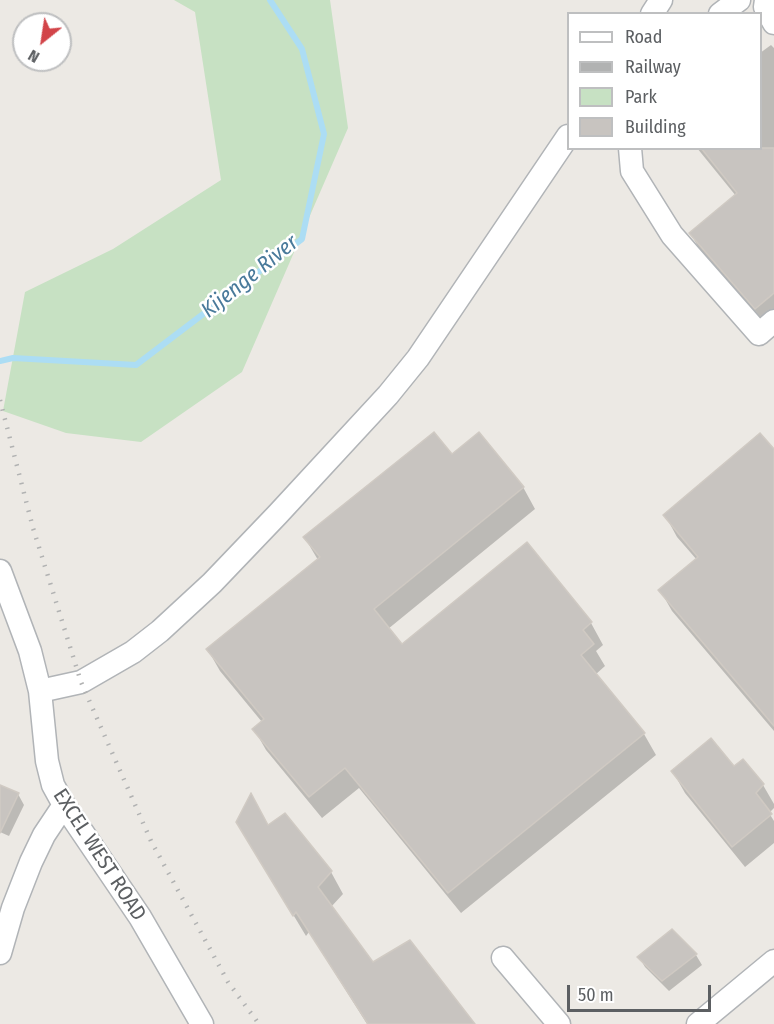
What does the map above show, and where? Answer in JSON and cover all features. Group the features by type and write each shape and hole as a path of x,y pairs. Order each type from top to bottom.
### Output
{"street":[{"path":"723,12 740,0"},
{"path":"766,0 765,7 774,23"},
{"path":"40,691 81,682 132,652 160,631 254,540 388,395 418,358 567,137"},
{"path":"630,150 632,171 672,235 759,334 774,321"},
{"name":"EXCEL WEST ROAD","path":"0,571 30,651 40,691 47,761 53,785 64,805 140,917 202,1024"},
{"path":"0,952 31,862 44,835 64,805"},
{"path":"504,958 559,1024"},
{"path":"698,1024 774,961"}],"green space":[{"path":"174,0 330,0 348,128 242,372 141,442 66,433 3,411 25,292 113,249 221,180 195,12"}],"building":[{"path":"774,148 774,293 755,309 689,233 737,193 703,150"},
{"path":"434,432 452,454 479,432 524,487 374,609 402,644 527,542 592,622 583,630 594,644 581,655 645,733 448,893 345,768 309,797 252,729 264,719 206,649 320,557 303,537"},
{"path":"760,433 774,449 774,726 658,590 698,557 663,515"},
{"path":"711,738 734,766 743,759 764,784 756,793 772,814 732,847 671,771"},
{"path":"0,785 19,793 0,833"},
{"path":"251,793 268,825 285,813 332,871 318,887 373,962 410,940 475,1024 368,1024 296,912 293,916 236,822"},
{"path":"672,929 697,954 662,981 637,957"}],"waterway":[{"name":"Kijenge River","path":"0,361 13,358 136,365 302,239 324,134 302,49 270,0"}],"railway":[{"path":"0,400 33,528 81,682 151,841 228,982 259,1024"}]}
